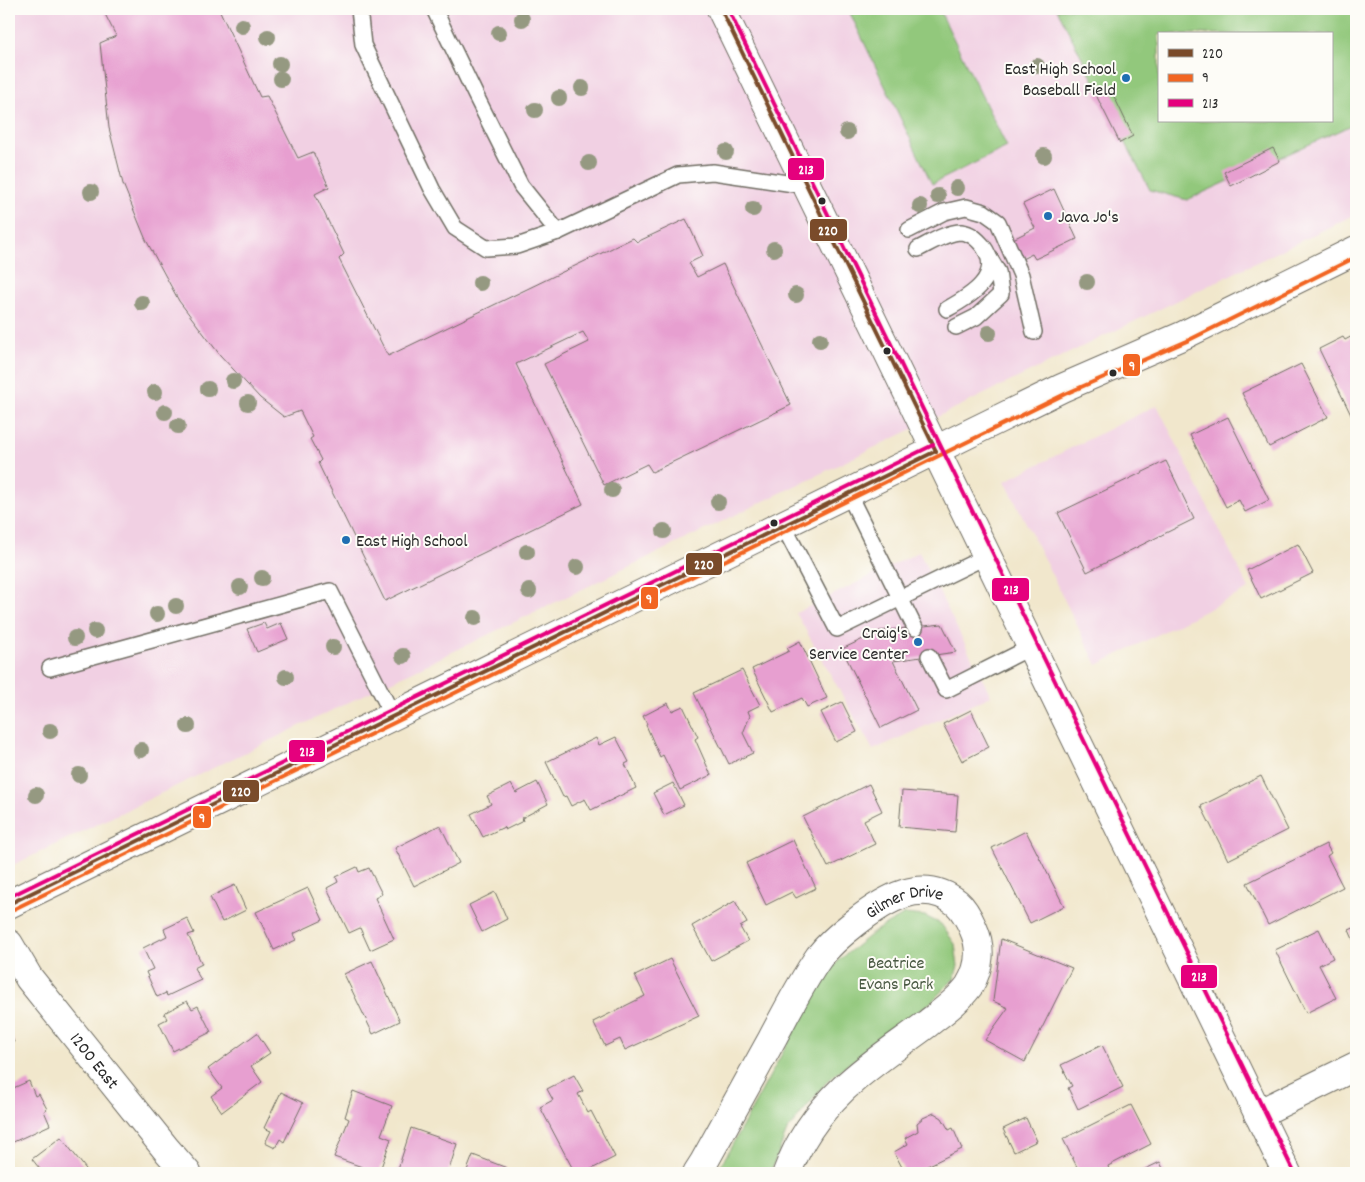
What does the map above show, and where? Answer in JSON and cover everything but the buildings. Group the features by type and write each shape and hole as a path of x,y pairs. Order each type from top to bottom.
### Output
{"street":[{"path":"721,9 1287,1173"},
{"path":"9,904 1062,388 1184,335 1356,250"},
{"name":"Gilmer Drive","path":"697,1173 796,994 820,956 841,934 874,908 889,900 919,891 935,892 948,896 960,906 976,934 980,950 978,967 970,984 946,1010 865,1070 843,1089 824,1110 806,1135 787,1173"},
{"name":"1200 East","path":"9,944 29,978 166,1149 188,1173"},
{"path":"1258,1114 1356,1066"}],"lane":[{"path":"358,9 363,45 432,189 455,228 486,248 516,246 558,232 678,175 713,172 807,186"},
{"path":"434,9 521,186 558,232"},
{"path":"909,230 944,212 966,207 984,212 998,222 1021,275 1034,332"},
{"path":"918,249 946,236 961,232 976,238 998,272 1001,294 976,316 956,327"},
{"path":"947,309 965,299 983,284 990,268 986,251"},
{"path":"848,493 915,628"},
{"path":"784,524 837,629 987,556"},
{"path":"50,668 330,590 393,716"},
{"path":"929,656 946,690 1031,647"}],"shaded area":[{"name":"East High School","path":"9,9 1356,9 1356,214 9,867"},
{"path":"1157,405 1249,589 1097,665 1005,481"},
{"path":"919,552 991,696 873,750 796,613"}],"green space":[{"path":"848,9 939,9 1007,147 932,184"},
{"name":"East High School Baseball Field","path":"1057,9 1356,9 1356,123 1187,200 1150,190"},
{"name":"Beatrice Evans Park","path":"905,914 925,916 941,924 955,944 958,966 954,979 930,1003 829,1079 787,1131 770,1173 725,1173 719,1169 819,986 839,960 875,931"}],"transit line":[{"name":"220","path":"721,9 936,451"},
{"name":"213","path":"728,9 1293,1170"},
{"name":"9","path":"12,910 1065,394 1187,341 1356,257"},
{"name":"213","path":"9,897 933,445"},
{"name":"220","path":"9,904 936,451"}],"place":[{"name":"East High School Baseball Field","path":"1126,78"},
{"name":"Java Jo's","path":"1048,216"},
{"name":"East High School","path":"346,540"},
{"name":"Craig's Service Center","path":"918,642"}]}
